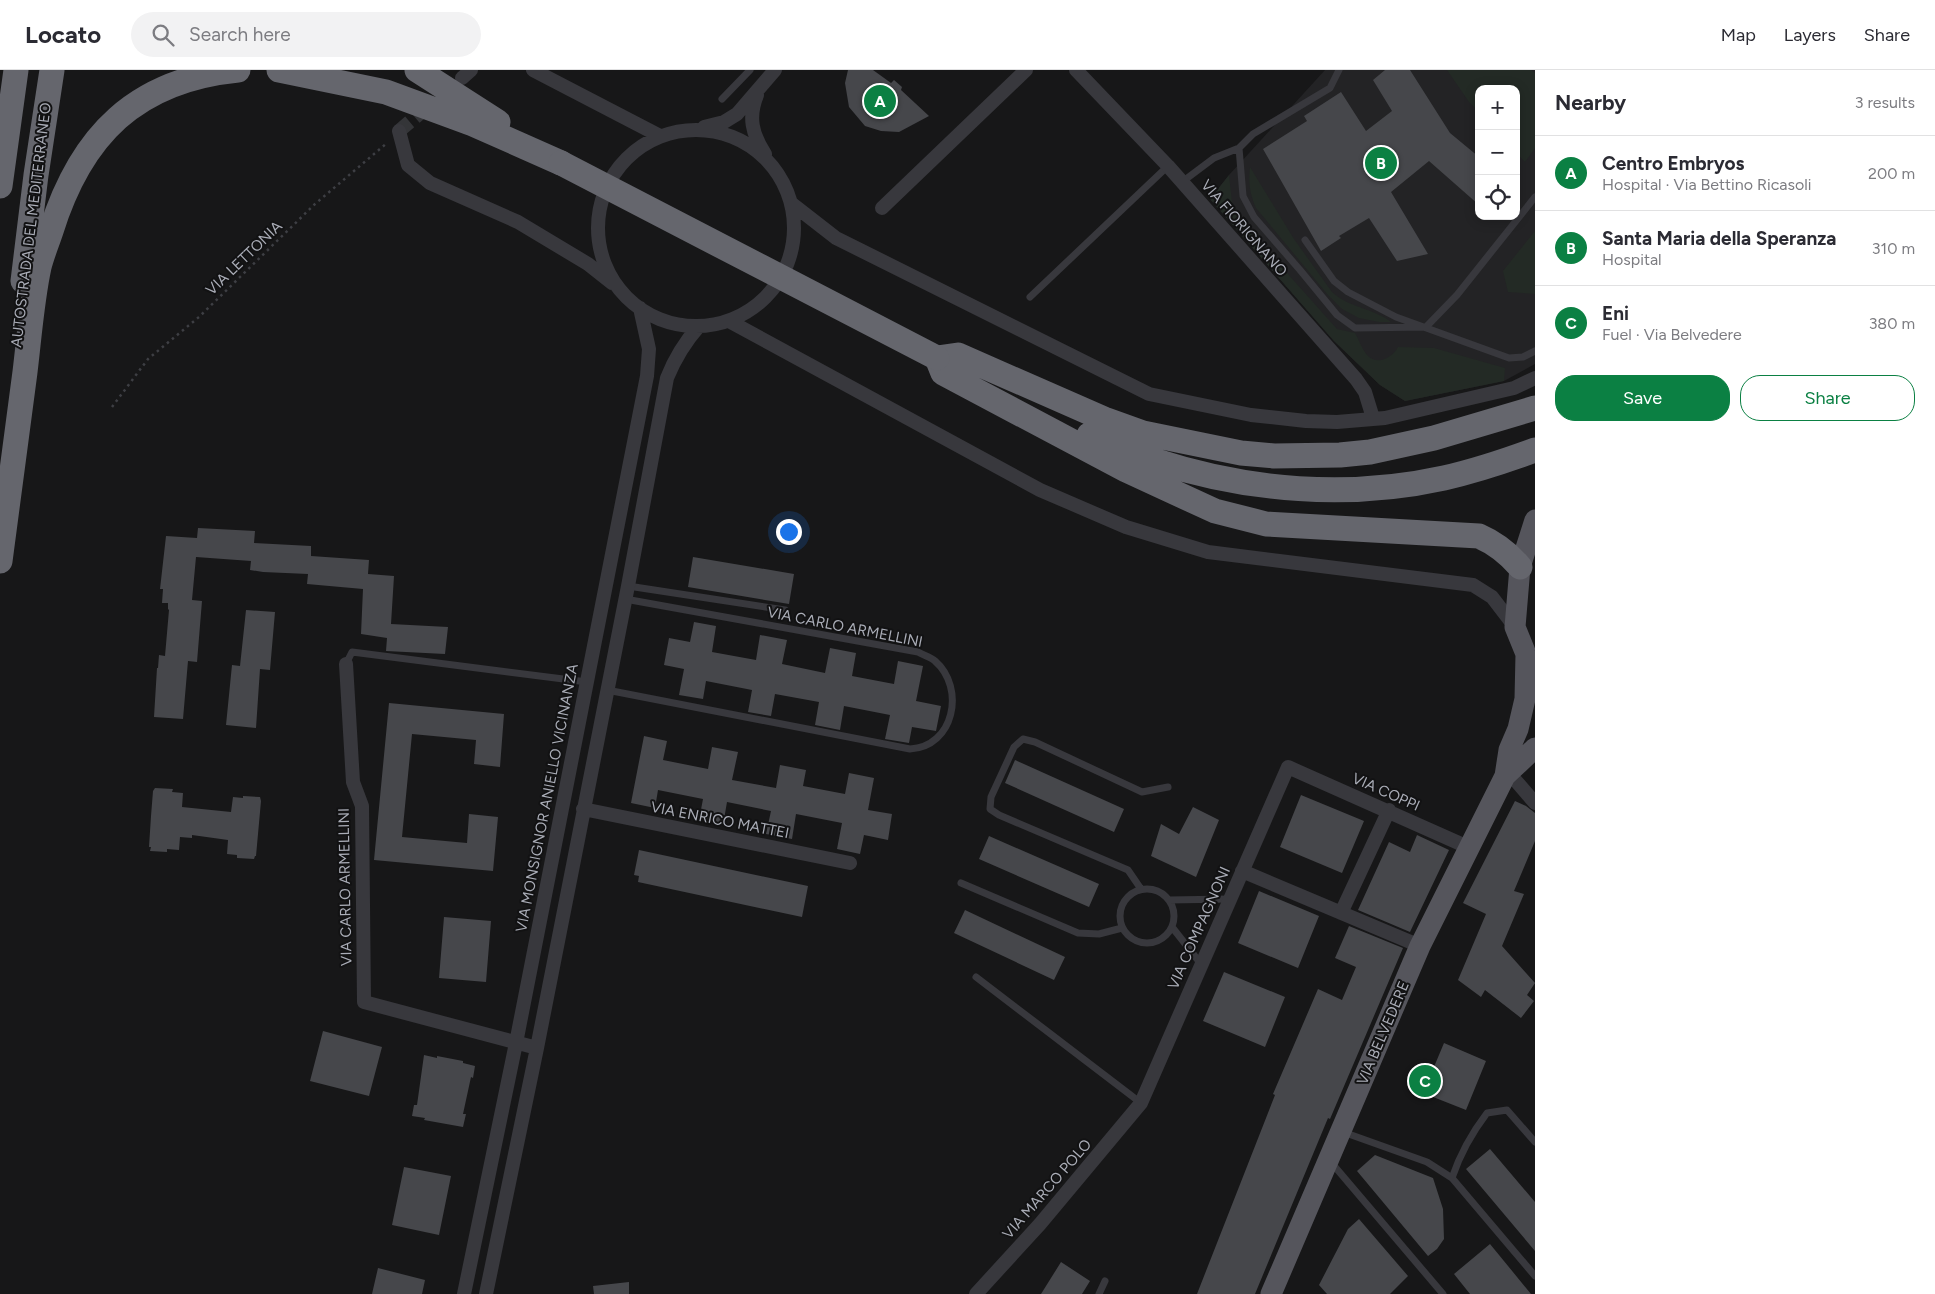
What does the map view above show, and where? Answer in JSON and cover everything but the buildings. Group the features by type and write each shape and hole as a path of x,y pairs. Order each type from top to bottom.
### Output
{"highway":[{"path":"0,186 16,70"},
{"name":"AUTOSTRADA DEL MEDITERRANEO","path":"0,470 36,175 52,70"},
{"path":"0,560 39,267 59,204 75,171 92,143 117,118 142,98 177,83 212,72 238,70"},
{"path":"279,70 386,92 473,124 561,163 1092,437 1193,473 1249,484 1322,490 1386,487 1444,478 1494,465 1535,450"},
{"path":"371,70 473,124"},
{"path":"418,70 561,163"},
{"path":"937,358 958,355 1104,419 1143,433 1241,453 1340,455 1370,452 1434,438 1535,408"},
{"path":"937,358 943,374 1102,458 1174,494 1215,511 1243,519 1281,525 1478,536 1491,541 1513,558 1520,567"}],"main road":[{"path":"1505,776 1509,750 1518,729 1525,699 1531,660 1515,627 1520,567 1535,520"},
{"path":"1505,776 1535,748"},
{"name":"VIA BELVEDERE","path":"1271,1294 1420,946 1505,776"}],"street":[{"path":"533,70 660,136"},
{"path":"619,289 605,265 598,238 599,216 604,194 613,175 627,157 642,145 660,136 724,122 737,114 775,70"},
{"path":"882,208 1026,70"},
{"name":"VIA FIORIGNANO","path":"1076,70 1168,166 1356,379 1379,418"},
{"path":"399,131 408,165 430,183 518,222 588,264 640,308 668,322 699,326 729,321 760,303 785,270 792,250 794,226 791,203 783,182 757,142 751,119 761,85"},
{"path":"697,129 716,131 734,137 754,148 770,163"},
{"path":"791,203 836,238 1149,394 1251,415 1306,422 1337,422 1379,418 1514,388 1535,378"},
{"name":"VIA MONSIGNOR ANIELLO VICINANZA","path":"464,1294 516,1043 647,376 649,349 640,308"},
{"path":"729,321 1040,490 1126,527 1208,552 1473,585 1492,597 1515,627"},
{"path":"486,1294 627,593 667,378 674,359 684,343 699,326"},
{"name":"VIA CARLO ARMELLINI","path":"346,664 353,782 362,806 364,1002 537,1048"},
{"name":"VIA COPPI","path":"1288,766 1470,848"},
{"name":"VIA COMPAGNONI","path":"1141,1103 1288,766"},
{"path":"1505,776 1516,782 1535,803"},
{"name":"VIA ENRICO MATTEI","path":"584,809 850,863"},
{"path":"1341,913 1389,810"},
{"path":"1242,871 1420,946"},
{"name":"VIA MARCO POLO","path":"976,1294 1040,1224 1141,1103"}],"lane":[{"path":"722,99 750,70"},
{"path":"1182,182 1214,158 1240,148 1253,134 1330,88 1339,70"},
{"path":"1240,148 1243,196 1254,217 1337,315 1355,328 1426,327 1457,295 1535,197"},
{"path":"1030,297 1168,166"},
{"path":"1305,240 1334,281 1348,292 1396,317 1509,358 1523,357 1535,351"},
{"path":"627,593 785,610"},
{"name":"VIA CARLO ARMELLINI","path":"607,690 910,749 931,744 942,734 954,703 953,692 939,665 934,660 918,652 627,593"},
{"name":"VIA CARLO ARMELLINI","path":"346,664 352,652 587,682"},
{"path":"1141,889 1128,870 999,815 990,809 991,797 1014,747 1023,739 1035,742 1142,792 1168,787"},
{"path":"961,883 1078,933 1099,934 1122,928"},
{"path":"1152,888 1161,892 1169,900 1173,908 1174,918 1172,927 1164,938 1155,942 1144,943 1135,941 1122,928 1119,919 1121,905 1132,892 1152,888"},
{"path":"1169,900 1230,899"},
{"path":"1172,927 1201,964"},
{"path":"976,976 1141,1103"},
{"path":"1452,1178 1459,1158 1472,1133 1487,1113 1507,1110 1535,1142"},
{"path":"1341,1131 1426,1162 1452,1178 1535,1276"},
{"path":"1329,1159 1443,1294"},
{"path":"1099,1294 1105,1281"}],"path":[{"name":"VIA LETTONIA","path":"112,407 148,359 199,318 315,204 371,158 399,131"}],"shaded area":[{"path":"1325,70 1535,70 1535,364 1504,381 1405,401 1380,385 1334,341 1210,199 1229,175"},
{"path":"1447,70 1531,70 1535,73 1535,148 1525,162 1520,157 1520,85 1475,85 1475,108"},
{"path":"1250,167 1294,239 1332,292 1346,301 1384,317 1391,322 1359,318 1342,309 1328,295 1256,208 1250,188"},
{"path":"1229,175 1232,202 1246,227 1337,329 1355,333 1365,353 1371,358 1375,360 1384,359 1398,347 1434,348 1505,368 1504,381 1405,401 1380,385 1334,341 1210,199"},
{"path":"1535,231 1535,294 1508,292 1503,271"}],"tunnel":[{"path":"399,131 431,104"}],"place":[{"name":"Centro Embryos","path":"880,101"},
{"name":"Santa Maria della Speranza","path":"1381,163"},
{"name":"Eni","path":"1425,1081"}]}
